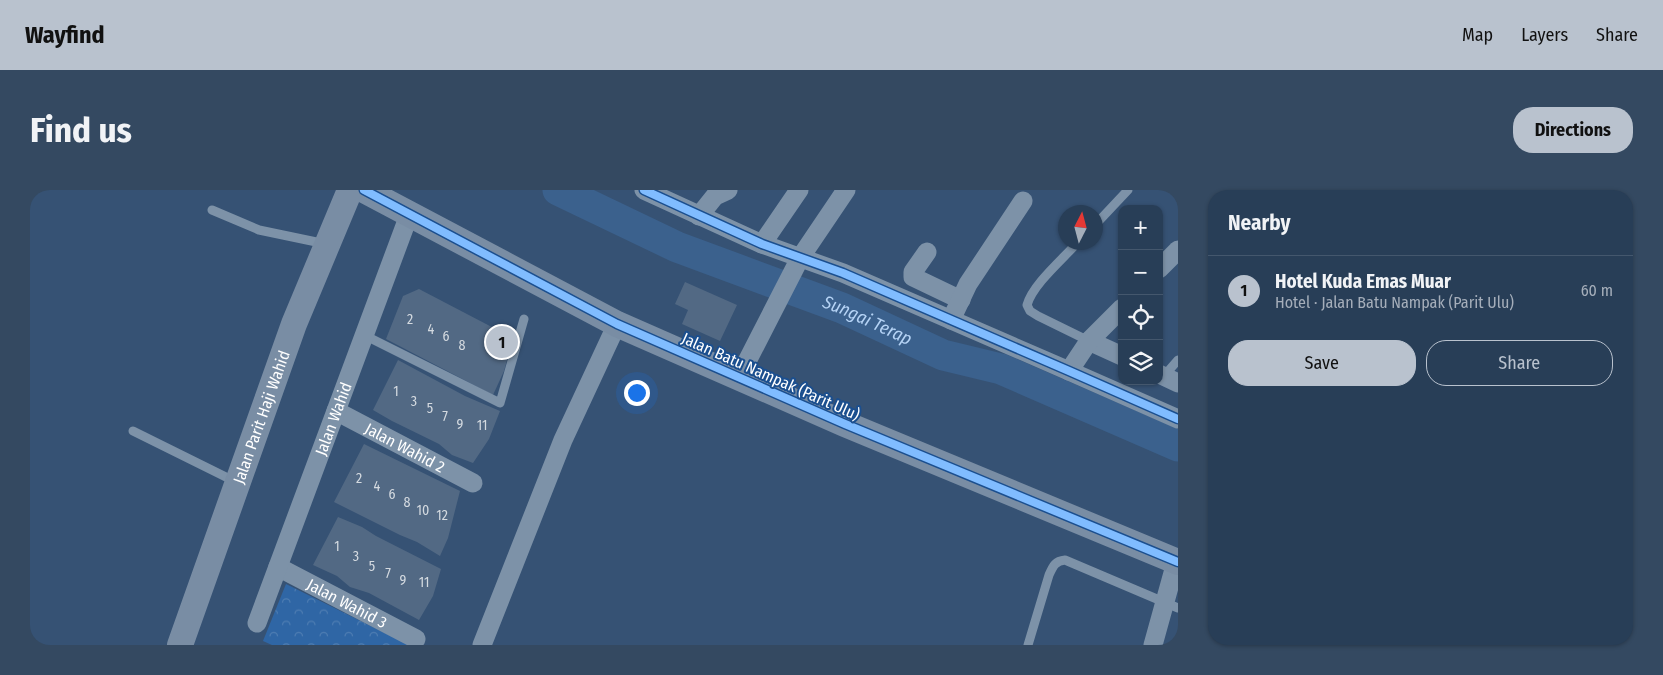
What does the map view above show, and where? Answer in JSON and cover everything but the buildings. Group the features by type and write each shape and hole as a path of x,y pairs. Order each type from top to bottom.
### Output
{"street":[{"name":"Jalan Parit Haji Wahid","path":"180,645 294,324 350,190"},
{"path":"644,190 762,244 797,264 843,273 1178,420"},
{"path":"699,216 715,196 728,190"},
{"path":"762,244 799,190"},
{"path":"740,377 797,264 846,190"},
{"name":"Jalan Batu Nampak (Parit Ulu)","path":"372,195 618,324 964,475 1177,562"},
{"path":"951,320 970,281 1024,201"},
{"name":"Jalan Wahid","path":"257,624 409,214"},
{"path":"1163,266 1178,250"},
{"path":"927,252 913,272 913,277 961,300"},
{"path":"1070,371 1090,341 1118,312"},
{"path":"482,645 563,440 618,324"},
{"path":"1090,341 1118,354"},
{"name":"Jalan Wahid 2","path":"336,411 472,482"},
{"path":"1153,645 1171,605 1177,562"},
{"name":"Jalan Wahid 3","path":"278,567 416,639"}],"lane":[{"path":"1103,217 1128,190"},
{"path":"212,210 260,230 327,244"},
{"path":"1071,250 1029,297 1027,305 1030,311 1038,316 1090,341"},
{"path":"364,335 500,403 524,319"},
{"path":"1167,377 1178,360"},
{"path":"133,431 238,483"},
{"path":"1028,645 1049,575 1053,565 1059,561 1065,560 1171,605"}],"green space":[{"path":"286,584 409,645 272,645 263,641"}],"waterway":[{"name":"Sungai Terap","path":"558,190 677,247 842,308 943,355 1001,369 1178,446"}],"cycle path":[{"path":"364,190 617,324 845,424 1178,562"},
{"path":"644,190 762,244 843,273 1178,419"}],"place":[{"name":"Hotel Kuda Emas Muar","path":"502,342"}]}
